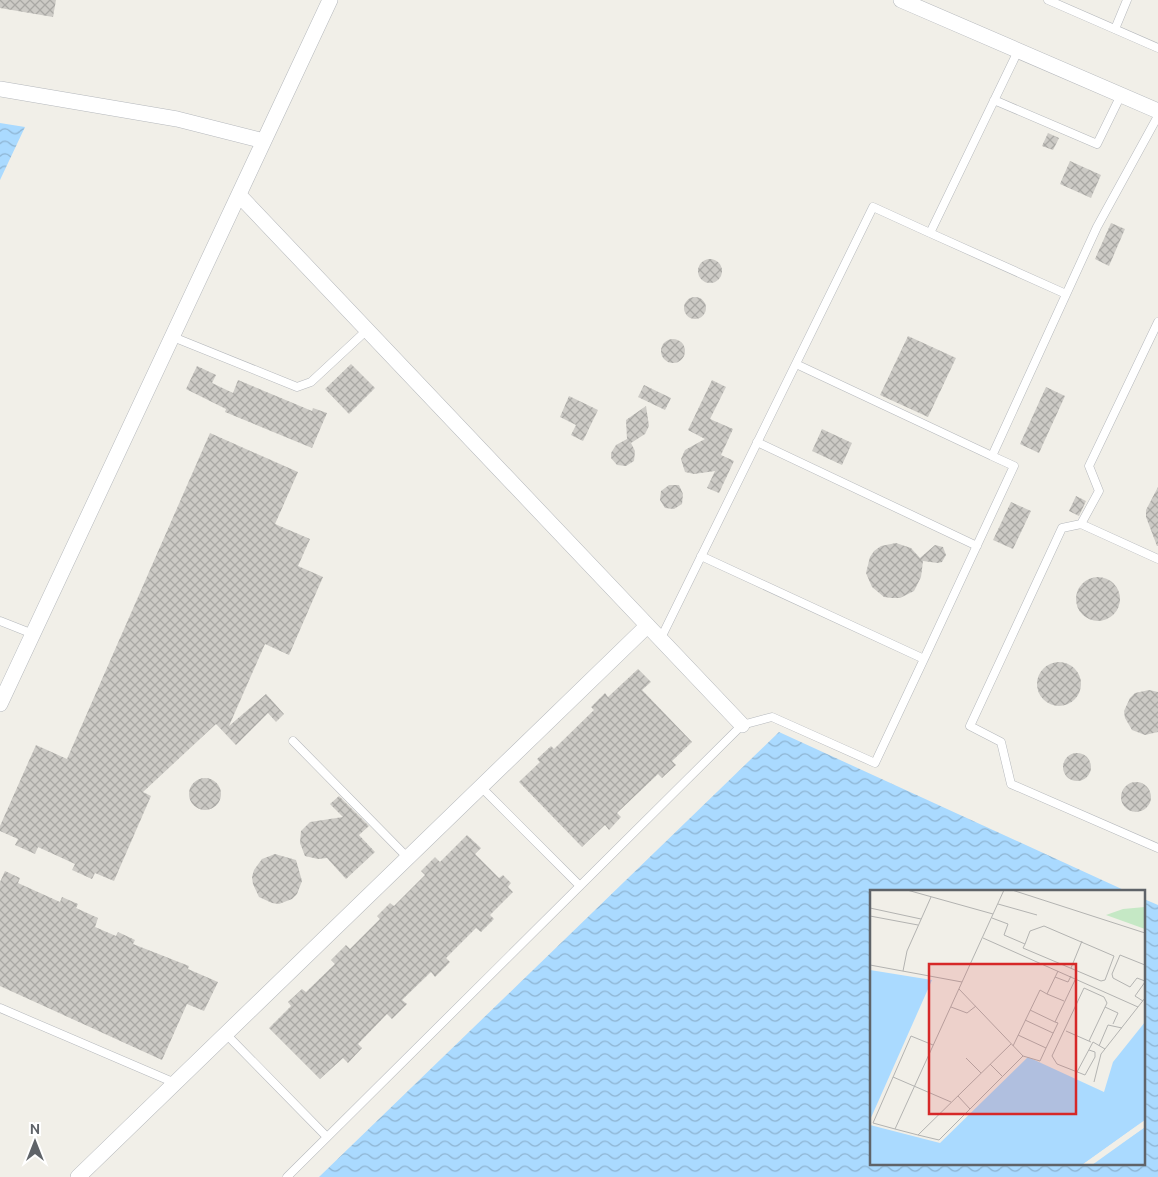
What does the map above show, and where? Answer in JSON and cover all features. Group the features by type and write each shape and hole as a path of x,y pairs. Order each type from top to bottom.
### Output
{"street":[{"path":"0,704 330,0"},
{"path":"901,0 1158,111"},
{"path":"0,89 177,119 264,141"},
{"path":"239,194 646,626 742,725"},
{"path":"78,1177 646,626"}],"lane":[{"path":"1048,0 1158,48"},
{"path":"1116,29 1127,0"},
{"path":"930,232 1018,51"},
{"path":"994,100 1097,144 1121,95"},
{"path":"992,456 1097,227 1158,116"},
{"path":"660,640 873,206 1066,294"},
{"path":"1081,524 1099,491 1090,466 1158,322"},
{"path":"172,337 297,387 311,382 367,330"},
{"path":"287,1177 742,725 772,717 875,763 1014,466 796,364"},
{"path":"758,442 977,546"},
{"path":"1158,559 1081,524 1062,528 970,726 1001,742 1011,784 1158,848"},
{"path":"702,556 924,659"},
{"path":"0,621 33,634"},
{"path":"293,741 408,858"},
{"path":"481,787 580,886"},
{"path":"0,1008 175,1083"},
{"path":"226,1034 327,1137"}],"water":[{"path":"0,123 25,127 0,180"},
{"path":"779,732 1124,890 870,890 870,1164 1146,1164 1146,900 1158,905 1158,1177 319,1177"}],"building":[{"path":"0,0 56,0 53,17 0,8"},
{"path":"1048,133 1059,138 1053,150 1042,146"},
{"path":"1070,161 1101,175 1091,198 1060,184"},
{"path":"1111,223 1125,229 1109,266 1095,259"},
{"path":"710,259 719,262 722,271 719,280 710,283 701,280 698,271 701,262"},
{"path":"695,297 705,304 706,308 699,318 695,319 685,312 684,308 691,298"},
{"path":"908,336 956,358 928,417 880,395"},
{"path":"673,339 678,340 684,346 684,356 678,362 673,363 668,362 662,356 661,351 662,346 668,340"},
{"path":"351,364 375,388 349,414 325,389"},
{"path":"197,366 216,375 212,383 233,393 238,380 312,411 313,408 327,413 312,448 225,412 226,409 186,389"},
{"path":"712,380 726,387 710,419 733,429 721,455 734,461 719,493 707,488 715,471 694,474 685,472 681,459 685,450 705,439 688,430"},
{"path":"644,385 671,398 665,410 638,397"},
{"path":"1046,387 1065,396 1039,453 1020,444"},
{"path":"569,396 598,410 583,441 571,435 576,425 560,417"},
{"path":"646,406 649,426 645,434 631,443 635,451 634,461 626,466 617,465 611,458 611,453 616,445 627,439 626,420"},
{"path":"822,429 852,443 842,465 812,451"},
{"path":"210,433 298,472 275,524 310,539 298,566 323,577 289,655 265,644 229,726 266,694 284,714 276,722 268,713 236,745 216,724 143,792 151,796 114,881 95,873 92,879 72,870 75,864 38,847 35,854 15,845 18,839 0,831 0,826 36,745 67,759"},
{"path":"669,485 679,485 683,494 682,504 674,509 665,508 660,500 661,491"},
{"path":"1158,487 1157,546 1146,517 1146,510"},
{"path":"1076,496 1086,501 1079,516 1069,511"},
{"path":"1011,502 1031,511 1013,549 993,540"},
{"path":"896,543 911,548 920,558 935,545 943,547 946,555 942,562 923,561 921,577 914,591 900,598 884,597 872,587 866,573 870,557 874,551 881,546"},
{"path":"1102,577 1114,583 1119,590 1119,608 1114,615 1107,620 1094,621 1086,618 1079,611 1076,595 1079,587 1086,580"},
{"path":"1063,662 1075,668 1080,675 1080,693 1075,700 1068,705 1055,706 1047,703 1040,696 1037,680 1040,672 1047,665"},
{"path":"638,669 651,682 642,690 692,742 672,761 676,765 662,778 658,774 617,813 621,817 609,830 605,825 582,847 519,782 540,762 537,759 551,746 554,749 594,710 591,707 605,693 608,697"},
{"path":"1149,690 1158,692 1158,732 1145,735 1132,730 1125,718 1124,711 1130,698 1135,693"},
{"path":"1077,753 1087,757 1091,767 1087,777 1077,781 1067,777 1063,767 1067,757"},
{"path":"205,778 211,779 216,783 220,788 220,800 216,805 211,809 205,810 199,809 194,805 190,800 189,794 190,788 194,783 199,779"},
{"path":"1136,782 1142,783 1150,791 1150,803 1142,811 1136,812 1130,811 1122,803 1121,797 1122,791 1130,783"},
{"path":"339,796 369,826 359,835 375,852 346,879 327,858 318,859 305,856 300,843 301,831 310,822 343,817 330,804"},
{"path":"467,835 481,848 475,854 499,878 503,875 511,883 508,887 513,892 490,915 494,919 481,932 476,928 446,958 450,962 435,977 431,972 402,1000 407,1004 392,1019 387,1014 358,1044 362,1048 348,1063 343,1058 320,1079 269,1028 291,1006 288,1002 302,989 306,992 335,964 331,960 346,945 350,949 380,919 377,916 390,903 394,906 425,875 421,871 435,857 440,862"},
{"path":"275,854 296,860 302,881 297,894 292,899 279,904 259,897 252,877 254,870 262,859"},
{"path":"5,871 20,878 18,883 60,902 62,897 78,904 76,908 98,918 95,927 116,936 118,932 135,940 133,944 189,966 188,969 218,982 204,1011 187,1004 162,1060 0,986 0,882"}]}
